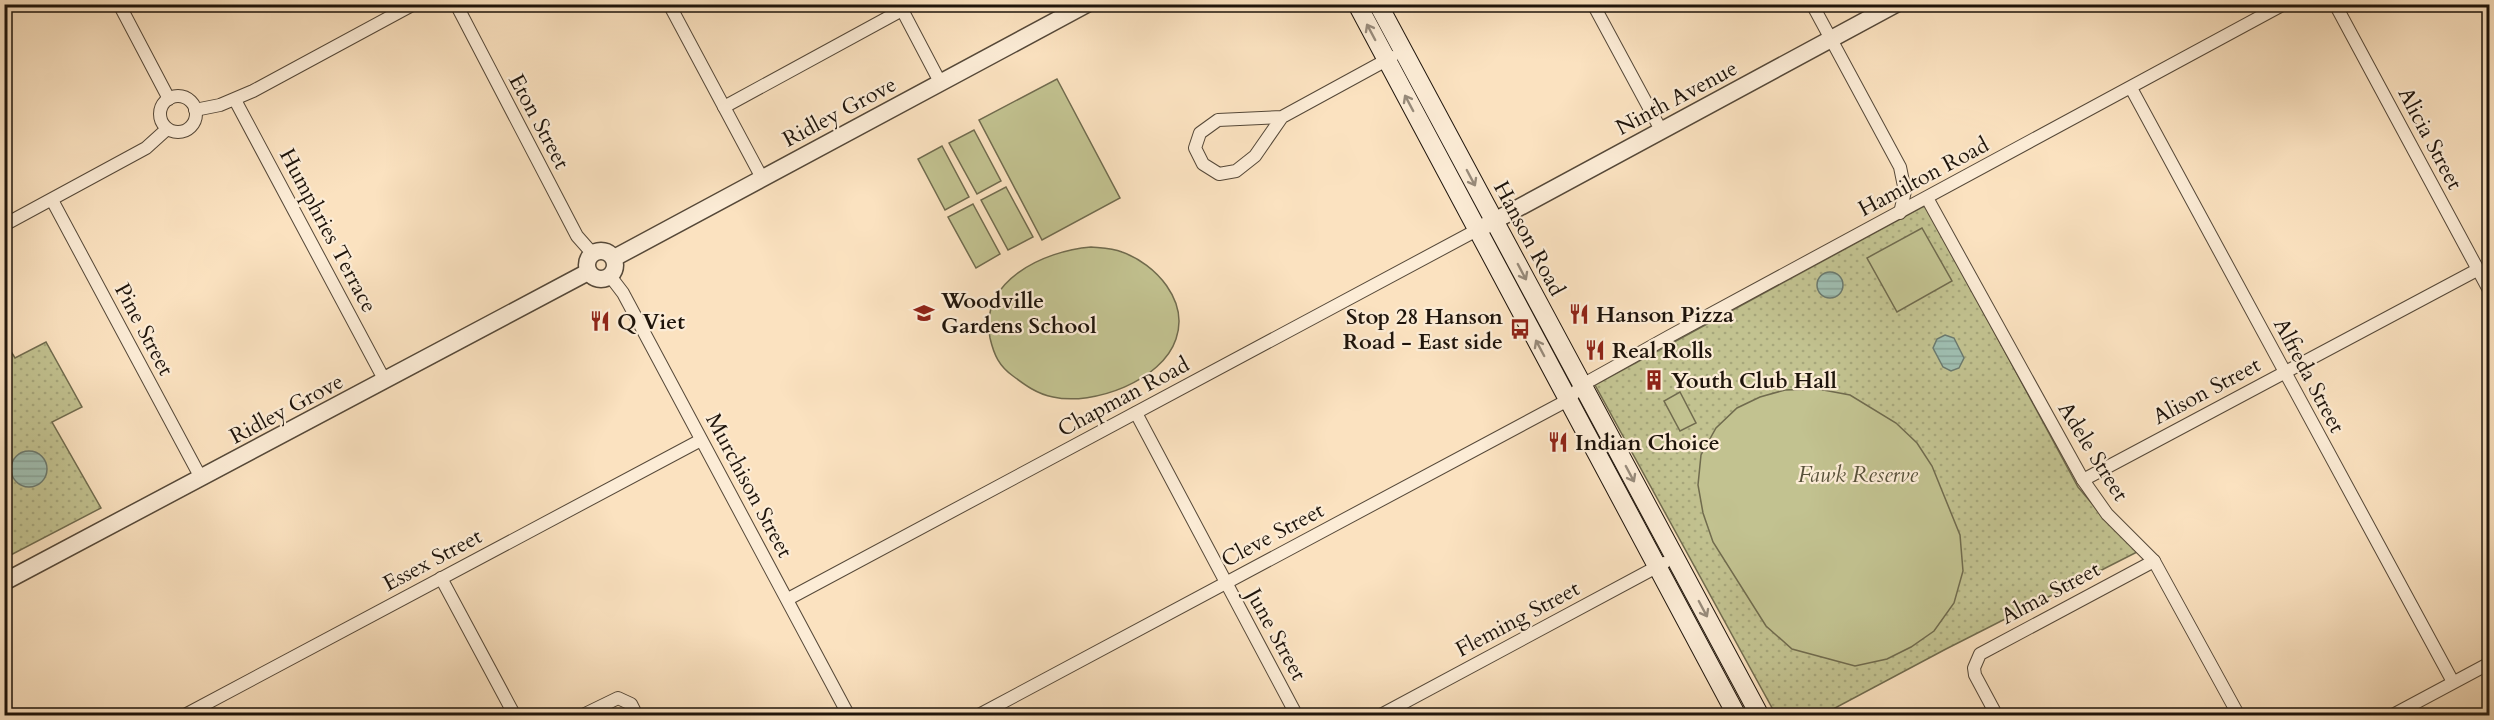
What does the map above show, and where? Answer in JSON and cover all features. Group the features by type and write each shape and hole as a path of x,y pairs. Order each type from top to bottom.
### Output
{"main road":[{"name":"Hanson Road","path":"1357,4 1737,716"},
{"name":"Hanson Road","path":"1378,4 1760,716"}],"street":[{"path":"119,4 169,99"},
{"path":"195,110 235,100 414,4"},
{"name":"Eton Street","path":"456,4 577,236 592,254"},
{"path":"669,4 762,178"},
{"name":"Ridley Grove","path":"614,258 1087,4"},
{"path":"1593,4 1661,130"},
{"path":"1812,4 1900,167 1905,191 1900,213"},
{"name":"Ninth Avenue","path":"1477,230 1896,4"},
{"name":"Hamilton Road","path":"1582,385 2131,88 2261,10 2284,4"},
{"name":"Alicia Street","path":"2336,4 2490,292"},
{"path":"724,107 901,7 940,82"},
{"path":"1282,117 1255,156 1236,171 1219,174 1203,164 1195,148 1200,133 1218,120 1282,117 1403,52"},
{"name":"Alfreda Street","path":"2131,88 2453,682"},
{"path":"175,97 188,99 196,116 190,127 179,132 167,129 160,119 160,114 164,103 169,99 175,97"},
{"name":"Humphries Terrace","path":"235,100 385,381"},
{"path":"4,225 146,148 167,129"},
{"name":"Adele Street","path":"1927,198 2083,480 2107,514 2154,561 2239,716"},
{"name":"Pine Street","path":"52,200 201,478"},
{"name":"Chapman Road","path":"788,599 1477,230"},
{"path":"600,250 608,252 614,258 614,271 610,276 598,279 588,272 586,265 592,254 600,250"},
{"name":"Alison Street","path":"2083,480 2477,270"},
{"name":"Ridley Grove","path":"4,582 588,272"},
{"name":"Murchison Street","path":"610,276 623,293 849,716"},
{"name":"Cleve Street","path":"977,716 1568,400 1582,385"},
{"name":"June Street","path":"1136,413 1297,716"},
{"name":"Essex Street","path":"183,716 701,440"},
{"name":"Fleming Street","path":"1379,716 1675,557"},
{"name":"Alma Street","path":"1997,716 1975,675 1974,668 1980,654 2154,561"},
{"path":"441,578 515,716"},
{"path":"2391,716 2490,663"},
{"path":"581,716 618,698 631,704 637,716"}],"green space":[{"path":"1057,79 1120,198 1042,240 979,120"},
{"path":"974,130 1001,181 977,194 949,143"},
{"path":"942,146 969,197 945,210 918,159"},
{"path":"1006,187 1033,237 1008,250 981,200"},
{"path":"973,204 1000,254 976,268 948,217"},
{"name":"Fawk Reserve","path":"1926,205 2078,487 2100,513 2139,551 1822,715 1776,715 1595,385"},
{"path":"1922,228 1952,281 1897,312 1867,258"},
{"path":"1091,247 1122,252 1147,265 1157,275 1174,298 1178,311 1179,325 1176,339 1168,354 1156,367 1124,387 1087,398 1069,399 1047,396 1018,379 998,360 990,338 989,318 994,300 1004,285 1035,263 1053,255"},
{"path":"4,340 15,358 46,342 82,407 52,422 101,508 5,558"},
{"path":"1818,389 1850,395 1896,423 1917,443 1932,466 1960,535 1963,571 1954,603 1934,631 1911,647 1887,659 1855,666 1792,649 1766,626 1713,542 1703,513 1698,485 1701,455 1716,428 1737,408 1760,397 1785,390"},
{"path":"1680,392 1696,423 1680,431 1664,401"}],"shaded area":[{"path":"1830,272 1839,276 1843,285 1839,294 1830,298 1821,294 1817,285 1821,276"},
{"path":"1945,335 1954,338 1964,358 1959,368 1951,371 1943,367 1933,348 1937,339"},
{"path":"29,451 42,456 47,469 42,482 29,487 16,482 11,469 16,456"}],"place":[{"name":"Woodville Gardens School","path":"924,313"},
{"name":"Hanson Pizza","path":"1579,314"},
{"name":"Q Viet","path":"600,321"},
{"name":"Stop 28 Hanson Road - East side","path":"1520,329"},
{"name":"Real Rolls","path":"1595,350"},
{"name":"Youth Club Hall","path":"1654,380"},
{"name":"Indian Choice","path":"1558,442"}]}
